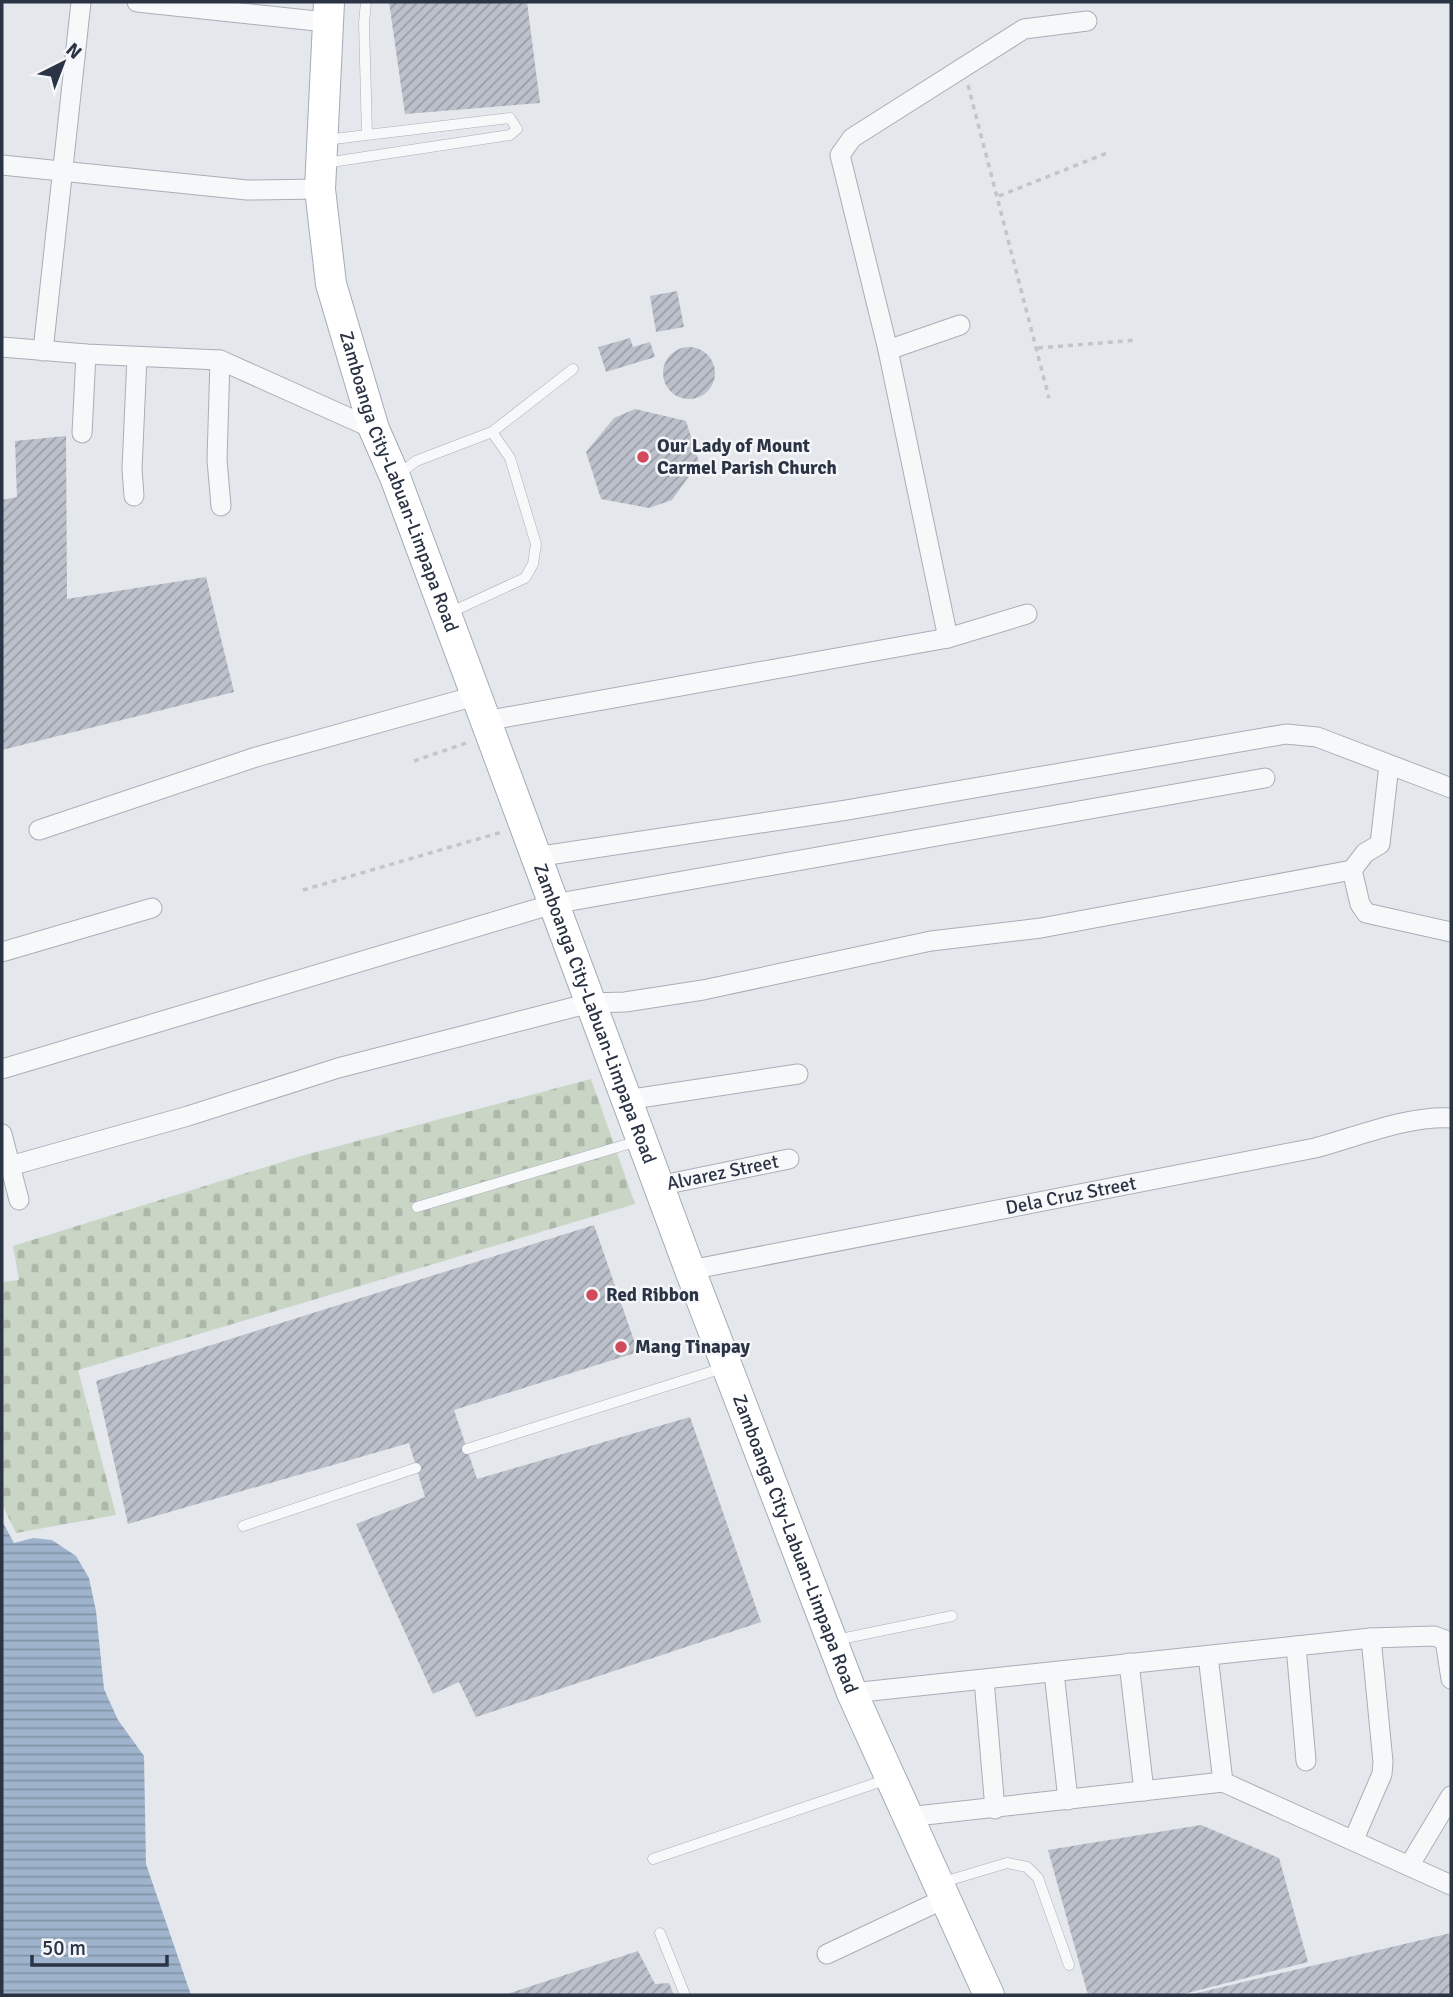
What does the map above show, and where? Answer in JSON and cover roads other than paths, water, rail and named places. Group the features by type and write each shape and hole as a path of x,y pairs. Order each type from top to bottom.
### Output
{"main road":[{"name":"Zamboanga City-Labuan-Limpapa Road","path":"328,12 321,165 331,284 374,429 395,477 658,1186 852,1693 989,1995"}],"street":[{"path":"43,351 81,2"},
{"path":"136,2 328,12"},
{"path":"948,638 888,349 840,155 852,138 1024,29 1087,20"},
{"path":"2,165 62,169 247,190 321,165"},
{"path":"888,349 960,325"},
{"path":"2,347 220,360 374,429"},
{"path":"82,433 86,354"},
{"path":"134,496 132,469 137,357"},
{"path":"220,360 217,460 222,506"},
{"path":"39,830 256,757 948,638 1027,614"},
{"path":"535,857 833,812 1286,734 1317,737 1451,788"},
{"path":"10,1166 188,1116 338,1068 590,1003 625,1002 703,990 931,941 1041,928 1352,870 1364,853 1380,844 1389,765"},
{"path":"2,1069 553,904 1265,778"},
{"path":"1352,870 1360,905 1366,913 1451,932"},
{"path":"2,952 152,908"},
{"path":"626,1100 798,1074"},
{"name":"Dela Cruz Street","path":"690,1270 1315,1148 1376,1132 1406,1120 1451,1118"},
{"path":"2,1134 19,1200"},
{"name":"Alvarez Street","path":"658,1186 789,1159"},
{"path":"852,1693 1371,1638 1434,1636 1445,1640 1451,1679"},
{"path":"1354,1839 1382,1774 1384,1762 1371,1638"},
{"path":"1296,1646 1306,1762"},
{"path":"1208,1656 1223,1782"},
{"path":"1129,1663 1143,1791"},
{"path":"1054,1672 1068,1800"},
{"path":"984,1680 995,1809"},
{"path":"906,1817 1223,1782 1451,1885"},
{"path":"1409,1866 1451,1796"},
{"path":"827,1954 943,1891"}],"lane":[{"path":"366,2 367,135"},
{"path":"510,118 517,128 510,135 321,165 367,135 510,118"},
{"path":"395,477 416,461 492,432 573,369"},
{"path":"445,615 525,578 533,564 536,544 510,458 492,432"},
{"path":"417,1207 641,1140"},
{"path":"467,1449 727,1367"},
{"path":"243,1526 416,1468"},
{"path":"832,1641 952,1616"},
{"path":"653,1859 891,1778"},
{"path":"943,1891 976,1870 1007,1863 1027,1867 1038,1878 1069,1965"},
{"path":"660,1933 685,1995"}],"water":[{"path":"2,1521 14,1543 33,1538 52,1540 76,1556 89,1578 96,1611 104,1689 118,1720 144,1756 146,1864 191,1995 2,1995"}],"place":[{"name":"Our Lady of Mount Carmel Parish Church","path":"643,457"},
{"name":"Red Ribbon","path":"592,1295"},
{"name":"Mang Tinapay","path":"621,1347"}]}
